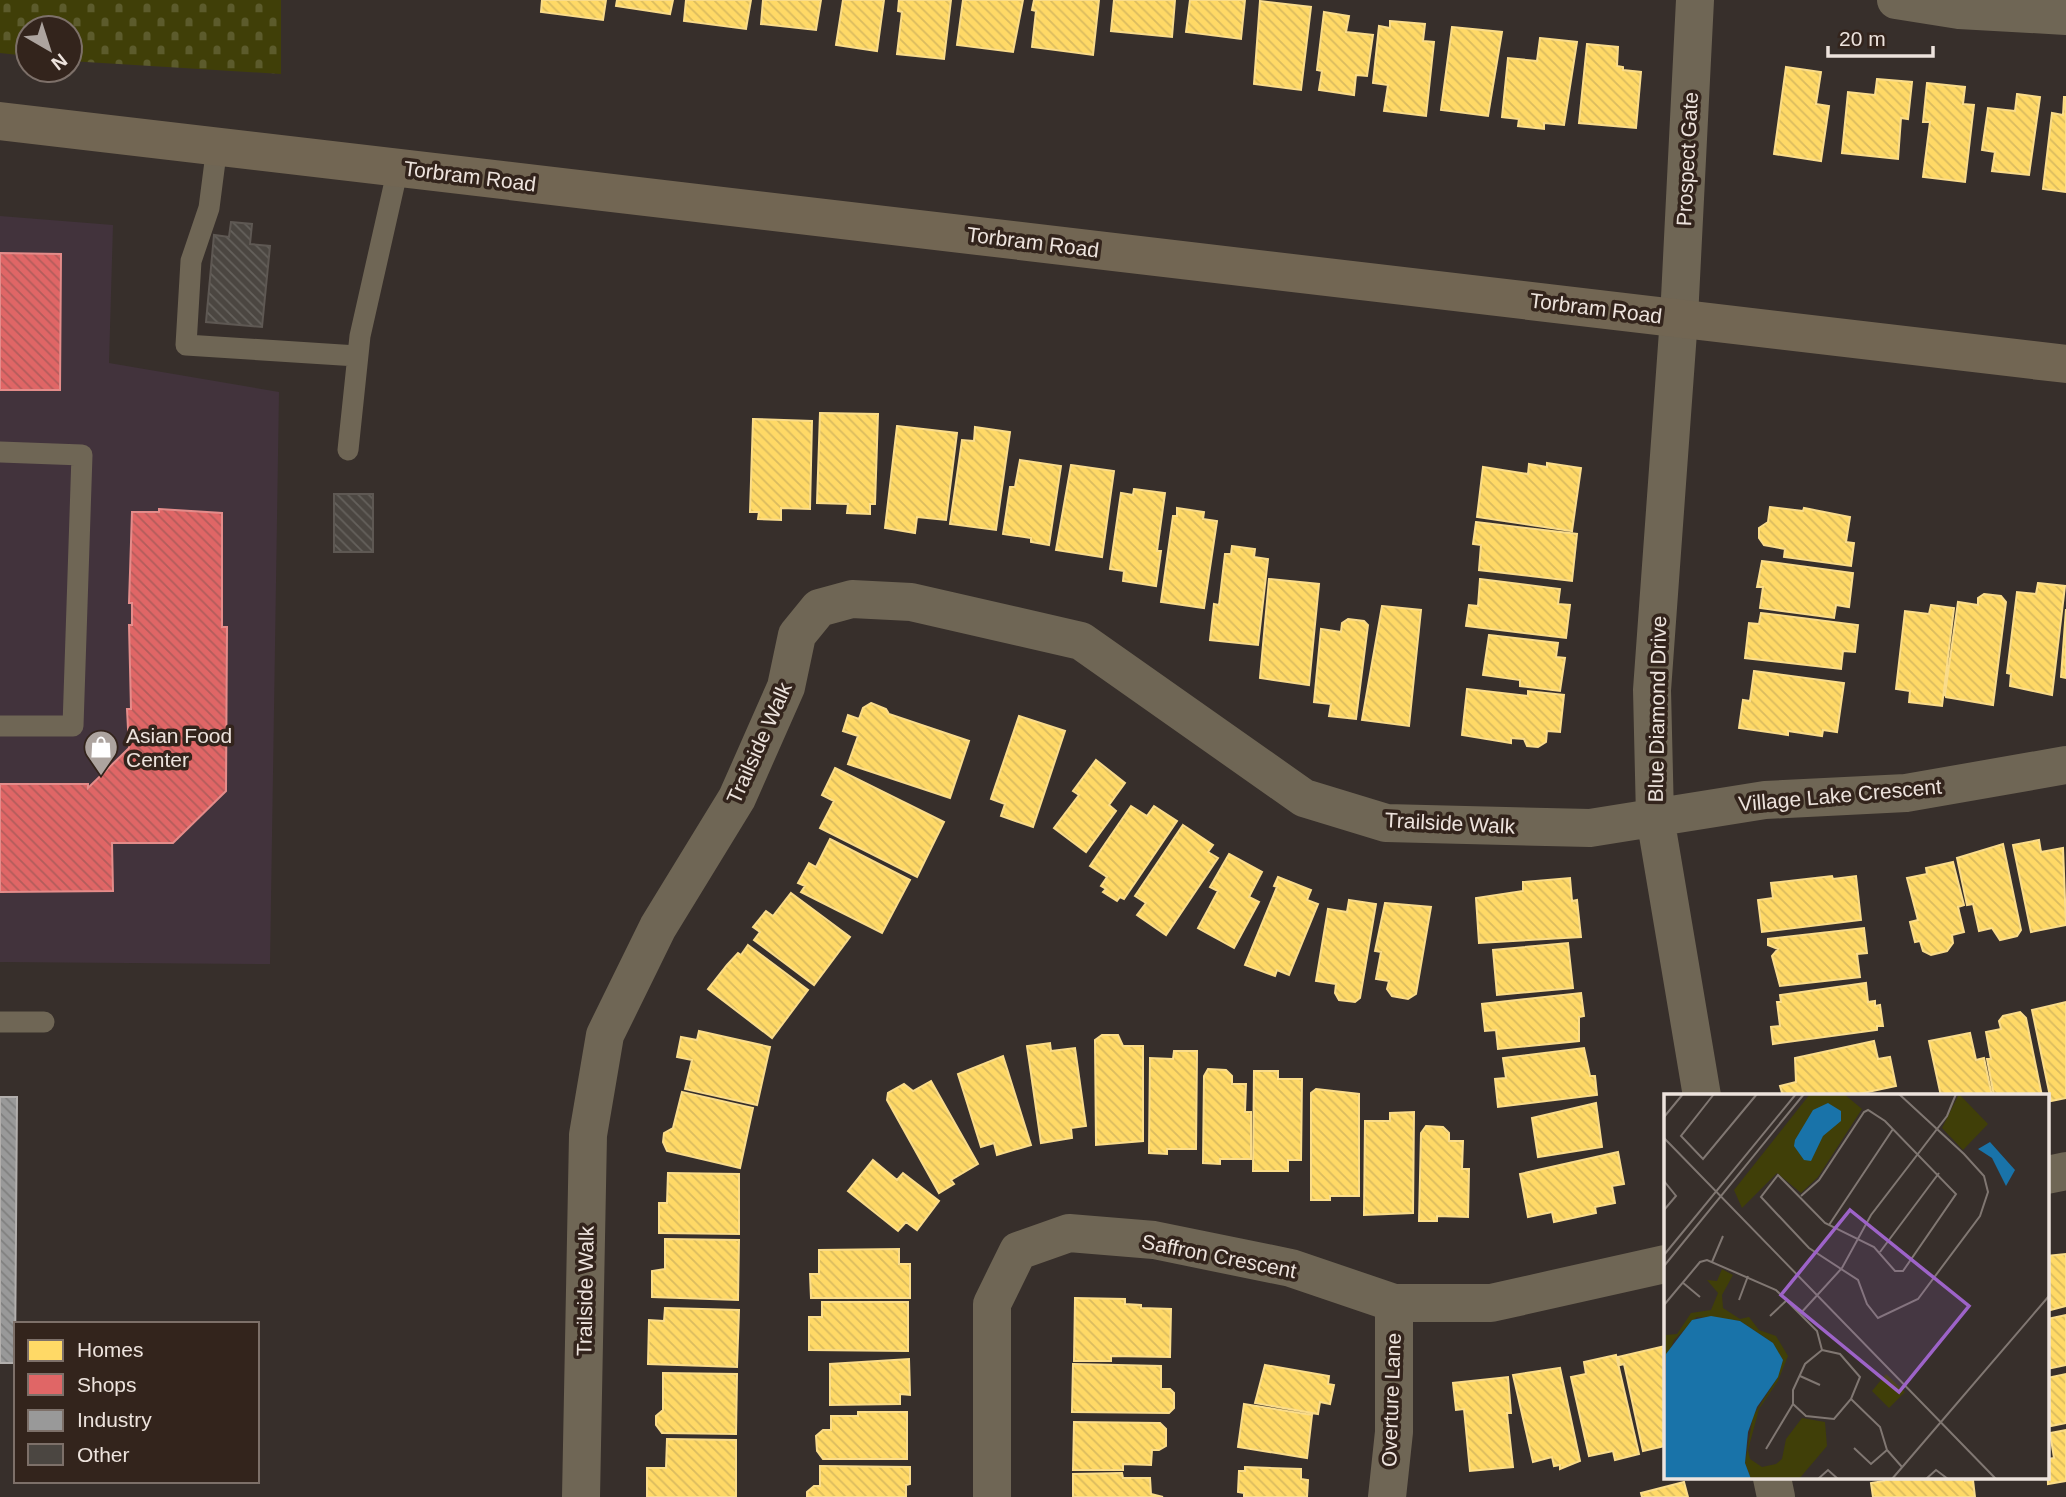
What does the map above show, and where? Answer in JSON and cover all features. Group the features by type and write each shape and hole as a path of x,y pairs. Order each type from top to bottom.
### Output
{"main road":[{"name":"Torbram Road","path":"0,121 2066,365"}],"street":[{"name":"Prospect Gate","path":"1679,318 1695,0"},
{"path":"1896,0 2066,16"},
{"name":"Blue Diamond Drive","path":"1679,318 1652,690 1655,817 1702,1094"},
{"name":"Trailside Walk","path":"582,1497 588,1135 605,1035 658,927 737,798 786,687 797,635 819,608 852,599 911,602 1081,641 1304,798 1386,823 1590,828 1655,817"},
{"name":"Village Lake Crescent","path":"1655,817 1765,800 1906,793 2066,765"},
{"path":"2048,1175 2066,1171"},
{"name":"Saffron Crescent","path":"992,1497 992,1304 1017,1251 1069,1233 1154,1240 1291,1268 1394,1303 1491,1304 1664,1264"},
{"name":"Overture Lane","path":"1387,1497 1394,1432 1394,1303"}],"lane":[{"path":"217,146 209,208 191,261 186,345 357,356"},
{"path":"348,450 357,356 398,168"},
{"path":"0,452 82,455 73,726 0,726"},
{"path":"0,1021 44,1022"}],"shaded area":[{"path":"0,216 113,225 109,363 279,392 270,964 0,962"}],"green space":[{"path":"0,0 281,0 281,74 84,62 84,14 14,14 14,54 0,53"}],"building: Homes":[{"path":"542,0 606,0 603,20 541,12"},
{"path":"617,0 673,0 670,14 616,6"},
{"path":"686,0 751,0 746,29 684,21"},
{"path":"763,0 821,0 816,30 761,24"},
{"path":"843,0 884,0 877,51 836,45"},
{"path":"899,0 951,0 944,59 897,54 902,12 898,11"},
{"path":"963,0 1023,0 1013,52 957,45"},
{"path":"1034,0 1099,0 1093,55 1032,47 1036,11 1032,10"},
{"path":"1114,0 1175,0 1172,37 1111,31"},
{"path":"1190,0 1245,0 1241,39 1186,32"},
{"path":"1260,1 1311,7 1301,90 1254,84"},
{"path":"1324,12 1349,16 1346,32 1373,35 1367,76 1356,75 1354,95 1319,90 1322,71 1317,70"},
{"path":"1390,21 1425,24 1423,41 1434,42 1426,116 1384,111 1388,85 1373,83 1379,26 1390,28"},
{"path":"1452,27 1502,32 1488,116 1441,110"},
{"path":"1540,38 1577,42 1564,125 1544,123 1544,129 1518,126 1519,119 1502,117 1508,58 1537,61"},
{"path":"1587,44 1618,47 1617,66 1623,67 1623,70 1641,72 1636,128 1579,123"},
{"path":"1786,67 1821,72 1816,104 1829,106 1821,161 1774,154"},
{"path":"1877,79 1912,82 1908,119 1901,118 1898,159 1842,153 1848,92 1875,95"},
{"path":"1927,83 1965,87 1963,104 1974,105 1965,182 1923,177 1930,122 1923,122"},
{"path":"2017,94 2040,97 2029,175 1992,171 1995,152 1982,150 1988,108 2015,111"},
{"path":"2064,97 2066,192 2043,189 2052,113 2063,115"},
{"path":"820,413 878,414 875,504 870,504 870,514 847,513 848,504 817,503"},
{"path":"753,419 812,421 810,509 781,508 781,520 758,519 759,512 750,512"},
{"path":"897,426 957,433 946,520 917,517 915,533 885,528"},
{"path":"975,427 1010,432 996,530 950,524 962,440 974,441"},
{"path":"1020,460 1061,466 1049,545 1031,542 1031,538 1003,534 1010,487 1015,487"},
{"path":"1547,463 1581,468 1572,531 1477,517 1483,467 1528,474 1529,464 1547,467"},
{"path":"1071,465 1114,471 1102,557 1056,550"},
{"path":"1134,489 1165,493 1157,551 1161,551 1156,586 1123,581 1124,571 1110,569 1121,493 1133,495"},
{"path":"1770,507 1803,511 1804,508 1850,517 1846,542 1854,543 1851,566 1784,557 1785,549 1764,545 1759,538 1759,528 1768,522"},
{"path":"1177,508 1204,512 1203,519 1217,521 1204,608 1161,602 1173,516 1177,516"},
{"path":"1476,522 1577,534 1572,581 1479,570 1481,545 1473,544"},
{"path":"1232,546 1255,549 1254,557 1268,559 1258,645 1210,640 1214,604 1219,605 1225,554 1231,554"},
{"path":"1762,561 1853,573 1849,607 1836,605 1834,618 1760,608 1763,587 1757,587"},
{"path":"1269,579 1319,584 1309,685 1260,678"},
{"path":"1480,579 1560,589 1558,604 1570,605 1566,638 1466,626 1469,605 1478,606"},
{"path":"2038,583 2065,586 2052,695 2010,686 2011,674 2007,673 2017,592 2036,594"},
{"path":"1984,594 2001,596 2006,602 1993,705 1946,697 1945,694 1958,602 1978,605 1978,598"},
{"path":"1931,605 1954,608 1942,706 1909,702 1910,691 1896,689 1905,611 1929,614"},
{"path":"1382,606 1421,610 1409,726 1362,720"},
{"path":"2066,609 2066,678 2061,677"},
{"path":"1761,613 1858,625 1855,652 1843,651 1841,669 1745,658 1749,623 1759,624"},
{"path":"1348,619 1364,621 1368,625 1356,719 1329,716 1331,704 1314,702 1321,629 1341,632 1342,623"},
{"path":"1489,635 1558,643 1556,657 1565,658 1560,691 1520,686 1520,680 1483,675"},
{"path":"1754,671 1844,683 1837,732 1823,730 1822,736 1788,731 1788,735 1739,728 1743,700 1750,701"},
{"path":"1467,689 1528,696 1528,691 1564,695 1560,732 1547,731 1546,742 1538,747 1527,746 1524,739 1511,738 1511,743 1462,735"},
{"path":"871,703 886,709 889,714 969,741 950,798 848,764 858,736 843,731 848,715 859,719 863,708"},
{"path":"1019,716 1065,731 1033,827 1001,816 1005,804 991,799"},
{"path":"1096,760 1125,783 1109,805 1116,811 1086,852 1054,828 1079,795 1073,791"},
{"path":"835,768 944,822 917,877 820,828 834,801 822,795"},
{"path":"1131,806 1147,816 1154,806 1177,821 1124,899 1120,897 1117,901 1103,892 1106,889 1101,886 1107,877 1090,866"},
{"path":"1183,825 1213,845 1208,852 1218,858 1166,935 1137,915 1146,903 1135,896"},
{"path":"830,839 910,880 882,933 801,892 805,886 798,883 809,863 816,867"},
{"path":"2039,840 2041,852 2063,848 2066,925 2031,932 2013,845"},
{"path":"2003,844 2021,930 2017,936 2000,940 1992,928 1979,931 1973,904 1967,905 1957,858"},
{"path":"1229,854 1262,872 1249,897 1259,902 1234,948 1198,928 1218,891 1210,887"},
{"path":"1953,862 1964,905 1958,907 1964,932 1952,935 1953,943 1947,951 1931,955 1923,951 1920,941 1915,942 1910,922 1918,920 1907,878 1927,874 1926,868"},
{"path":"1832,876 1833,879 1856,876 1861,920 1762,932 1758,900 1773,898 1771,883"},
{"path":"1278,877 1311,890 1307,900 1318,904 1289,975 1277,970 1275,976 1245,965 1277,887 1274,886"},
{"path":"1570,878 1572,901 1577,900 1581,937 1479,943 1476,898 1523,891 1523,882"},
{"path":"791,893 850,937 814,985 754,940 760,932 753,927 766,911 773,916"},
{"path":"1349,900 1376,904 1360,998 1355,1002 1339,1000 1335,993 1336,984 1316,981 1328,909 1347,912"},
{"path":"1385,903 1431,907 1416,994 1408,999 1392,996 1387,989 1389,981 1376,979 1381,952 1375,951"},
{"path":"1864,928 1867,953 1857,954 1860,977 1780,986 1772,956 1778,949 1768,945 1768,939"},
{"path":"1568,943 1573,988 1497,995 1493,950"},
{"path":"748,945 808,990 772,1038 708,989"},
{"path":"1866,983 1868,1002 1875,1001 1875,1006 1880,1005 1883,1026 1877,1026 1877,1030 1773,1044 1771,1027 1780,1026 1777,1002 1781,1002 1780,995"},
{"path":"1581,993 1584,1016 1579,1017 1579,1041 1498,1049 1496,1030 1485,1031 1482,1004"},
{"path":"2066,1002 2066,1098 2051,1101 2032,1010"},
{"path":"2020,1012 2026,1018 2042,1094 1994,1094 1987,1059 1991,1059 1986,1032 2001,1029 1999,1021 2003,1016"},
{"path":"699,1031 770,1047 757,1105 685,1089 692,1060 677,1057 681,1037 697,1040"},
{"path":"1970,1033 1976,1060 1984,1058 1992,1094 1941,1094 1929,1041"},
{"path":"1102,1035 1118,1035 1123,1046 1143,1046 1143,1141 1096,1145 1095,1040"},
{"path":"1874,1041 1878,1059 1890,1057 1896,1086 1858,1094 1782,1094 1780,1086 1796,1082 1795,1058"},
{"path":"1050,1043 1051,1051 1075,1048 1086,1126 1071,1128 1072,1138 1041,1143 1027,1046"},
{"path":"1584,1048 1590,1076 1595,1076 1597,1095 1498,1107 1495,1079 1506,1078 1503,1058"},
{"path":"1174,1051 1197,1051 1196,1149 1167,1149 1167,1154 1149,1153 1150,1058 1173,1059"},
{"path":"1003,1056 1031,1145 997,1155 994,1143 981,1147 958,1074"},
{"path":"1208,1069 1226,1070 1232,1076 1232,1084 1246,1084 1245,1112 1251,1112 1251,1159 1220,1159 1220,1164 1203,1163 1204,1076"},
{"path":"1254,1071 1278,1071 1278,1079 1302,1079 1301,1160 1288,1160 1288,1171 1253,1171"},
{"path":"931,1081 978,1164 951,1180 954,1184 939,1193 887,1100 888,1093 904,1084 913,1091"},
{"path":"1316,1089 1359,1094 1359,1196 1330,1196 1330,1200 1311,1200 1311,1093"},
{"path":"682,1092 753,1108 740,1168 667,1151 663,1142 664,1133 673,1128"},
{"path":"1596,1103 1602,1147 1538,1157 1532,1118"},
{"path":"1414,1112 1413,1213 1364,1215 1365,1121 1390,1121 1390,1113"},
{"path":"1426,1126 1443,1127 1449,1133 1449,1141 1463,1141 1462,1169 1469,1169 1468,1217 1437,1216 1437,1221 1419,1221 1421,1133"},
{"path":"1618,1152 1624,1184 1612,1186 1615,1203 1595,1207 1596,1213 1554,1222 1552,1212 1528,1217 1520,1174"},
{"path":"873,1160 897,1180 903,1173 939,1201 917,1230 906,1222 898,1231 848,1191"},
{"path":"668,1173 739,1174 739,1234 659,1233 659,1203 667,1203"},
{"path":"665,1239 739,1240 738,1300 652,1297 652,1271 665,1269"},
{"path":"899,1249 899,1264 910,1264 910,1298 811,1298 810,1274 819,1274 819,1250"},
{"path":"2066,1254 2066,1306 2048,1311 2048,1256"},
{"path":"1075,1298 1125,1299 1125,1304 1141,1305 1141,1308 1171,1309 1170,1357 1111,1356 1111,1361 1074,1361"},
{"path":"822,1302 908,1302 908,1351 809,1350 809,1317 822,1317"},
{"path":"665,1308 739,1310 737,1367 648,1364 649,1320 664,1321"},
{"path":"2066,1315 2066,1365 2048,1369 2048,1319"},
{"path":"1664,1346 1664,1446 1643,1451 1624,1364 1620,1365 1618,1357"},
{"path":"1616,1355 1639,1454 1615,1460 1613,1451 1589,1456 1571,1377 1586,1374 1584,1362"},
{"path":"909,1359 910,1395 900,1394 900,1404 830,1405 830,1364"},
{"path":"1073,1364 1161,1366 1161,1389 1170,1389 1174,1393 1174,1408 1169,1413 1072,1412"},
{"path":"1265,1365 1329,1376 1328,1384 1334,1385 1330,1404 1320,1402 1318,1414 1255,1403"},
{"path":"1560,1368 1580,1461 1560,1469 1560,1465 1554,1466 1552,1457 1533,1462 1513,1375"},
{"path":"663,1373 737,1374 736,1434 662,1433 656,1425 656,1416 663,1410"},
{"path":"2066,1374 2066,1423 2051,1426 2048,1415 2048,1378"},
{"path":"1508,1377 1511,1413 1507,1413 1513,1467 1470,1471 1464,1409 1456,1410 1453,1383"},
{"path":"1244,1404 1312,1415 1307,1458 1238,1447"},
{"path":"858,1412 907,1412 907,1459 823,1459 817,1451 816,1436 823,1430 831,1430 831,1416 858,1416"},
{"path":"1074,1422 1160,1423 1166,1429 1166,1446 1152,1450 1151,1465 1123,1464 1123,1470 1073,1470"},
{"path":"2066,1430 2066,1481 2048,1484 2048,1459 2054,1458 2050,1433"},
{"path":"667,1439 736,1440 736,1497 647,1497 647,1468 666,1468"},
{"path":"820,1466 910,1467 910,1484 906,1485 906,1497 807,1497 807,1492 814,1486 820,1486"},
{"path":"1245,1467 1301,1469 1301,1479 1308,1480 1307,1497 1244,1497 1244,1493 1238,1492 1239,1471 1245,1471"},
{"path":"1122,1473 1123,1478 1150,1478 1151,1494 1163,1497 1073,1497 1073,1474"},
{"path":"1973,1480 1975,1497 1873,1497 1871,1483"},
{"path":"1684,1482 1688,1497 1642,1497 1641,1493"}],"building: Shops":[{"path":"0,253 61,254 60,390 0,390"},
{"path":"159,509 222,513 222,627 227,627 226,791 173,843 112,843 113,891 0,892 0,784 88,784 88,788 129,748 127,709 131,709 129,625 132,625 132,603 129,603 132,512 159,512"}],"building: Industry":[{"path":"0,1097 17,1097 14,1363 0,1363"}],"building: Other":[{"path":"231,222 252,224 250,244 270,246 262,327 206,322 214,235 229,237"},
{"path":"334,494 373,494 373,552 334,552"}],"place":[{"name":"Asian Food Center","path":"101,777"}]}
